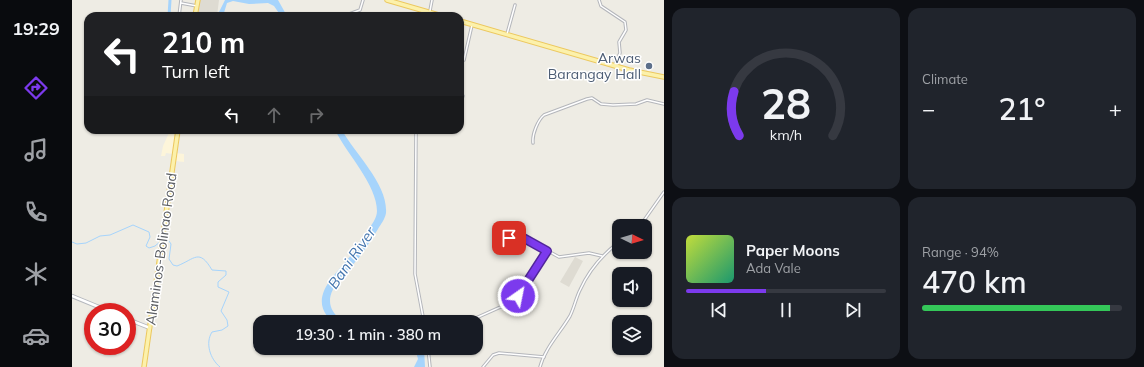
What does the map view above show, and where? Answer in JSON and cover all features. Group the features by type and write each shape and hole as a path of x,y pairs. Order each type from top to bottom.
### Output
{"main road":[{"path":"196,12 198,0"},
{"path":"387,0 424,12"},
{"path":"464,22 614,66 664,77"},
{"name":"Alaminos-Bolinao Road","path":"144,367 177,134"},
{"path":"72,296 89,303"},
{"path":"136,323 150,328"}],"street":[{"path":"180,12 181,0"},
{"path":"355,12 360,10 363,0"},
{"path":"430,12 432,0"},
{"path":"599,0 601,6 626,22 626,30 619,42 620,54 614,66"},
{"path":"181,3 197,6"},
{"path":"507,35 515,5"},
{"path":"464,60 472,25"},
{"path":"533,143 534,133 541,117 548,112 592,98 601,104 613,105 636,104 647,100 664,104"},
{"path":"416,134 415,274 423,315"},
{"path":"645,219 664,192"},
{"path":"496,244 519,235 559,257 589,252 602,256"},
{"path":"540,367 544,357 570,315 590,271 602,256 612,248"},
{"path":"483,315 514,301 547,251"},
{"path":"484,367 494,355 499,353 544,357"},
{"path":"429,355 430,367"}],"shaded area":[{"path":"200,0 219,0 218,12 198,12"},
{"path":"169,134 176,134 173,154 166,153 165,156 161,156 163,146"},
{"path":"176,153 184,154 184,162 175,161"},
{"path":"575,257 583,261 569,287 560,282"}],"water":[{"path":"225,0 278,0 285,12 278,12 274,6 268,3 249,4 233,1 227,3 224,12 219,12"},
{"name":"Bani River","path":"337,134 345,134 370,170 382,191 386,213 383,221 365,249 333,290 330,298 331,306 336,315 326,315 322,300 323,293 327,285 361,242 376,216 376,201 367,180"},
{"path":"417,355 424,355 425,367 414,367 418,359"}],"waterway":[{"path":"169,12 170,0"},
{"path":"72,242 77,244 86,243 100,236 110,235 133,225 149,232 150,237 146,246 149,248 155,246 161,241"},
{"path":"164,240 169,241 171,244 169,259 173,265 177,266 193,258 200,257 208,263 212,270 226,271 226,275 218,282 218,287 229,292 221,311 227,320 228,326 222,330 212,332 209,341 211,355 216,364 220,367"}],"place":[{"name":"Arwas Barangay Hall","path":"649,66"}],"route":[{"path":"509,238 517,235 520,236 547,251 518,296"}]}
